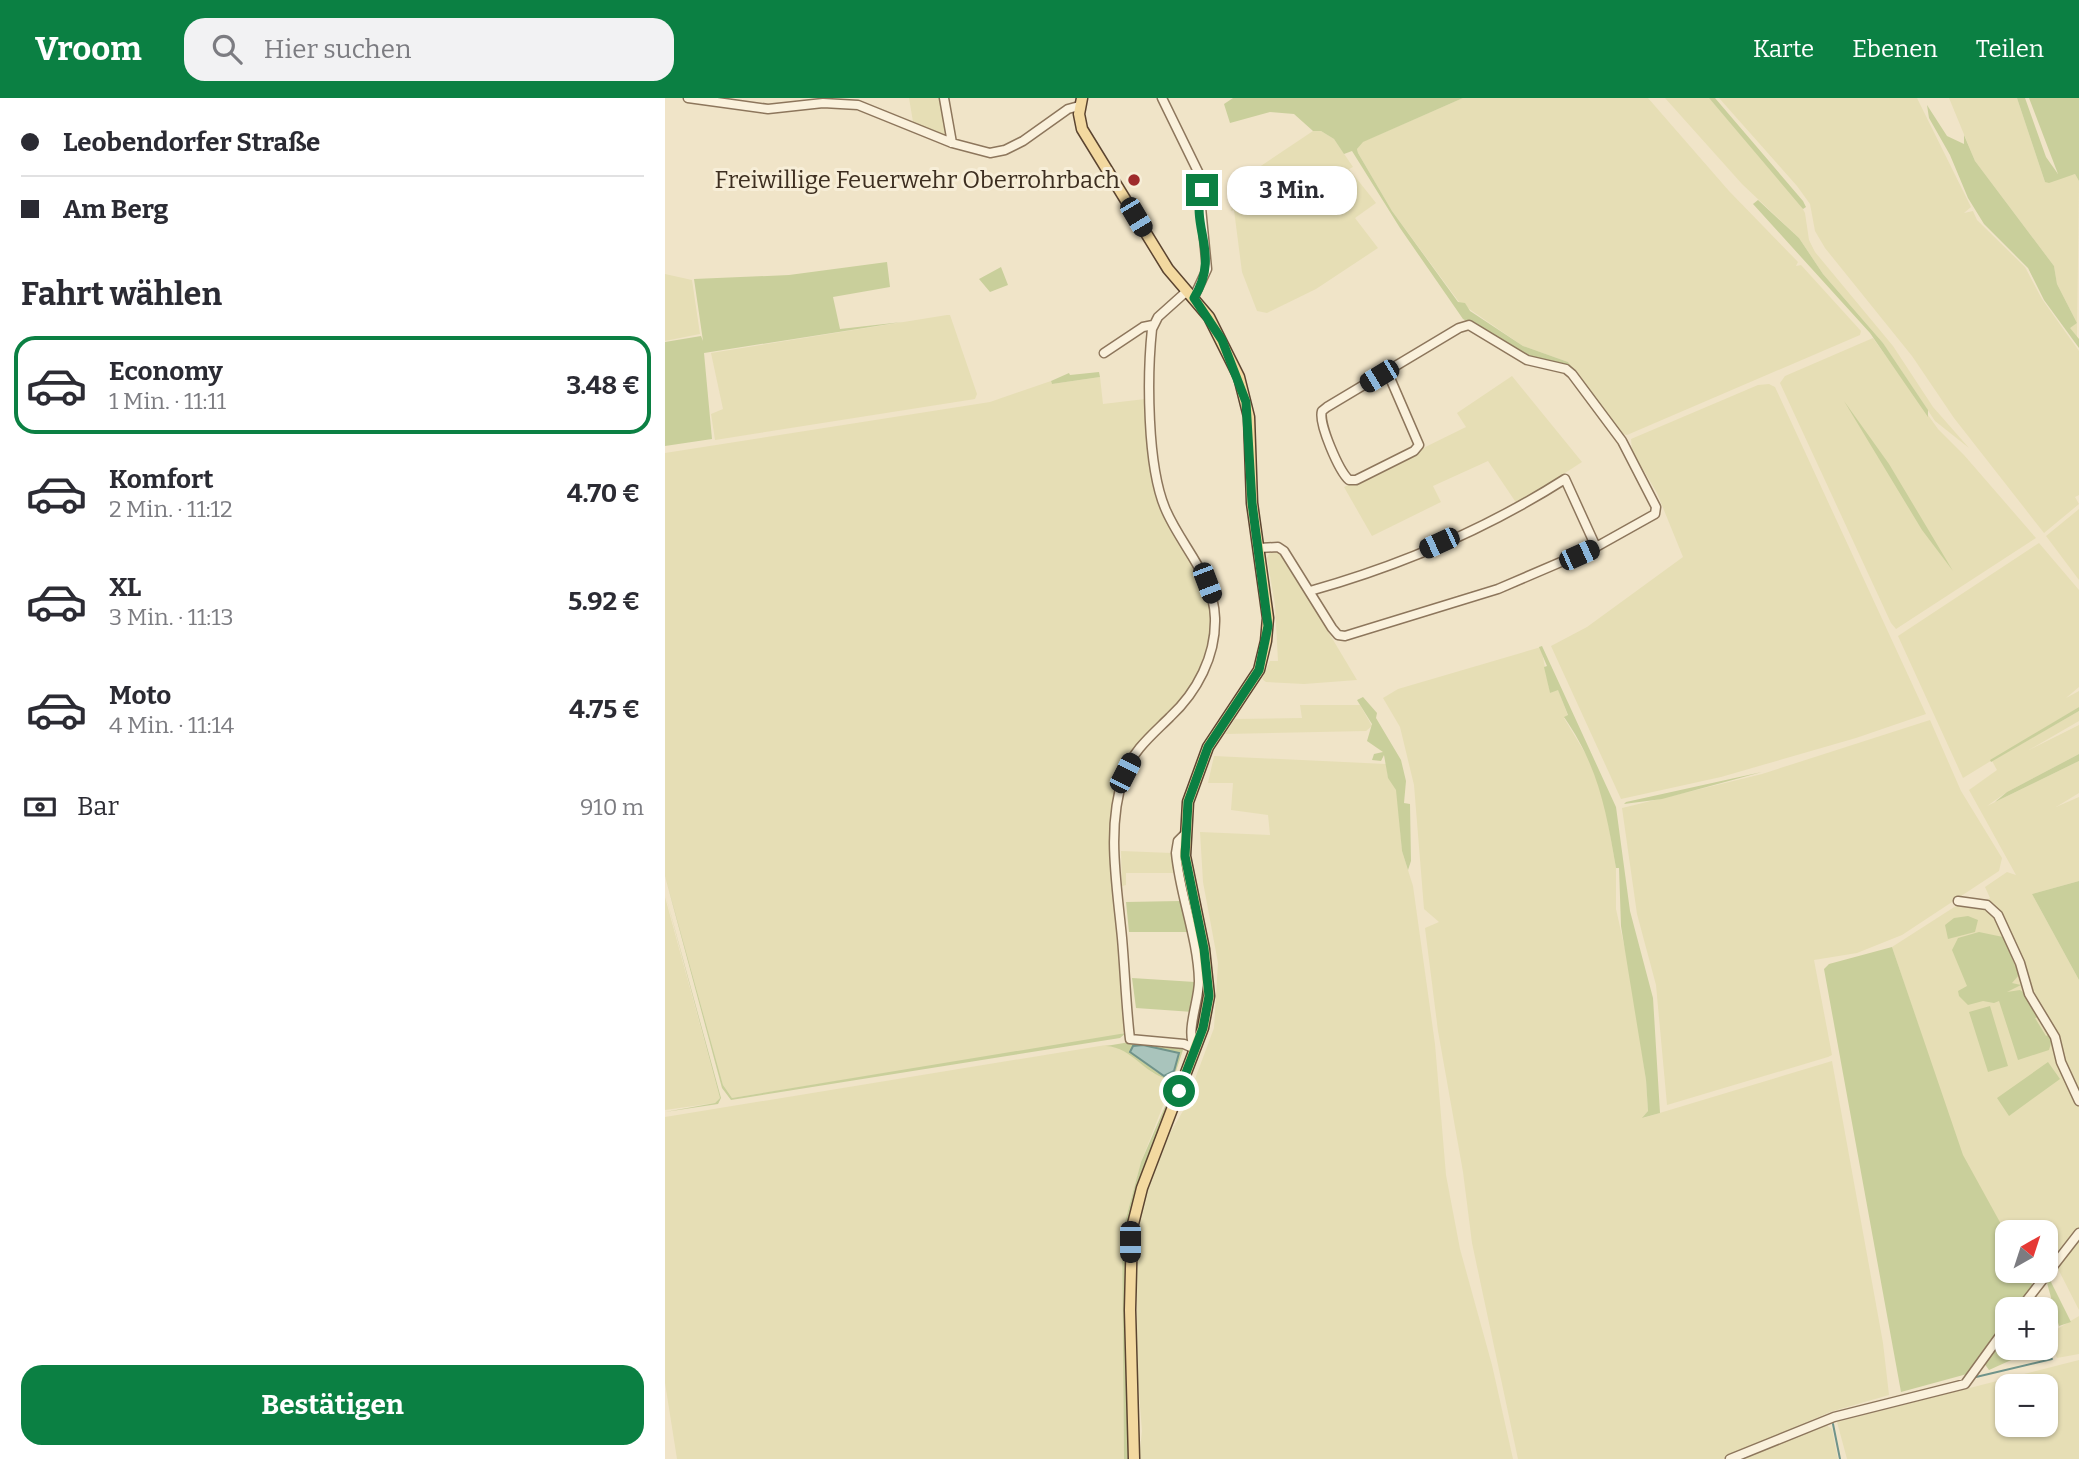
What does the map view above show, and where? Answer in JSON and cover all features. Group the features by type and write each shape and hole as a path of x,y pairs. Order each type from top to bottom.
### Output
{"main road":[{"path":"1080,102 1082,128 1168,269 1191,294 1218,332 1244,393 1268,618 1263,656 1253,681 1204,755 1189,796 1185,834 1187,866 1209,986 1206,1017 1142,1188 1130,1242 1134,1459"}],"street":[{"path":"688,98 768,108 823,103 858,106 980,151 1005,150 1080,102"},
{"path":"944,98 953,143"},
{"path":"1104,353 1143,327 1153,325 1191,294 1207,269 1200,197 1205,186 1162,98"},
{"path":"1153,325 1151,370 1157,484 1172,524 1198,565 1213,601 1214,635 1205,667 1183,704 1142,743 1134,755 1121,786 1114,826 1130,1039 1184,1044 1195,1049"},
{"path":"1259,548 1276,547 1283,550 1338,635 1444,608 1497,589 1596,547 1657,512 1626,447 1569,370 1527,359 1479,329 1465,325 1387,371 1320,414 1341,472 1349,480 1356,480 1414,451 1419,445 1387,371"},
{"path":"1310,591 1378,571 1521,505 1565,478 1596,547"},
{"path":"1958,901 1987,905 1998,915 2020,963 2029,994 2055,1037 2061,1062 2079,1101"},
{"path":"2029,1297 2079,1233"},
{"path":"1730,1459 1834,1417 1965,1384 1995,1343"}],"shaded area":[{"path":"909,98 941,98 948,129 944,135 913,122"},
{"path":"1463,98 1648,98 1729,191 1798,262 1796,266 1801,265 1861,331 1860,335 1627,435 1622,434 1568,362 1523,346 1459,302 1392,211 1358,153 1357,149 1362,142"},
{"path":"1665,98 1709,98 1799,202 1805,213 1809,240 1815,252 1893,346 1933,407 1969,448 1935,421 1883,343 1823,274 1799,238 1742,184"},
{"path":"1719,98 1917,98 1971,207 1964,213 1973,211 1977,220 2025,267 2042,299 2079,351 2079,495 2075,497 2079,504 2044,533 1954,418 1912,356 1825,248 1815,231 1810,204 1797,186"},
{"path":"1949,98 2017,98 2045,182 2075,174 2079,181 2077,340 2069,328 2077,323 2057,284 2054,266 1975,161"},
{"path":"1313,131 1321,131 1334,139 1353,167 1349,169 1376,203 1355,218 1378,248 1316,289 1267,313 1257,311 1242,272 1234,210 1231,211 1237,182"},
{"path":"665,274 692,280 700,334 665,341"},
{"path":"950,315 977,394 975,399 715,440 711,414 723,409 711,353"},
{"path":"1873,338 1938,429 2036,538 1896,629 1780,383 1785,376"},
{"path":"1512,376 1582,462 1517,504 1488,461 1433,486 1441,502 1372,536 1344,487 1466,427 1457,413"},
{"path":"1100,377 1103,404 1145,399 1148,402 1152,479 1158,501 1171,531 1201,573 1213,616 1211,647 1193,687 1132,754 1112,826 1126,1031 1118,1036 732,1098 723,1085 665,876 665,453 990,402 1051,381 1052,384"},
{"path":"1769,384 1775,387 1926,714 1856,738 1721,777 1621,799 1551,646 1587,627 1683,557 1657,493 1632,451 1631,439 1758,385"},
{"path":"2079,509 2079,580 2046,536"},
{"path":"2039,543 2079,590 2079,687 2066,698 2079,691 2079,707 1963,778 1898,636"},
{"path":"1278,551 1357,680 1304,684 1266,682 1262,679 1270,661 1278,661 1275,605 1267,558 1270,552"},
{"path":"1541,647 1550,693 1558,689 1568,716 1564,718 1593,766 1604,799 1616,868 1616,909 1630,971 1646,1080 1648,1111 1643,1118 1832,1061 1883,1343 1889,1395 1830,1412 1723,1459 1518,1459 1472,1243 1463,1172 1438,1031 1425,928 1439,922 1424,909 1414,785 1400,727 1383,698 1398,689"},
{"path":"1300,705 1360,705 1372,726 1366,731 1225,734 1235,719 1302,718"},
{"path":"2079,711 2079,721 2029,750 2079,725 2079,754 2007,792 1987,806 2079,761 2079,793 2056,807 2079,797 2079,881 2032,894 2079,980 2079,1310 2058,1269 2058,1220 1997,1220 1961,1153 1892,947 1959,904 1978,907 1990,898 1985,887 2007,872 2016,875 1969,790 1997,770 1992,761"},
{"path":"1930,720 1961,791 2002,858 1999,871 1902,935 1857,953 1814,960 1832,1055 1667,1105 1656,985 1637,914 1622,808 1762,774"},
{"path":"1214,756 1386,764 1388,777 1397,790 1402,851 1413,886 1435,1044 1446,1175 1460,1249 1492,1365 1513,1459 1139,1459 1142,1431 1137,1370 1137,1226 1145,1196 1170,1133 1183,1111 1214,1028 1218,963 1203,882 1200,832 1270,835 1268,815 1231,810 1233,783 1208,783"},
{"path":"1121,851 1172,853 1176,873 1126,873 1126,885 1122,886"},
{"path":"665,897 720,1098 715,1103 665,1110"},
{"path":"1106,1045 1120,1047 1153,1073 1173,1080 1141,1162 1122,1233 1124,1459 677,1459 665,1383 665,1117"},
{"path":"2079,1316 2079,1354 2058,1358 2058,1328"},
{"path":"2079,1360 2079,1459 1847,1459 1837,1422 1995,1382 1995,1437 2058,1437 2058,1374 2024,1374"},
{"path":"1826,1425 1832,1429 1838,1459 1738,1459 1810,1428"}],"green space":[{"path":"1233,98 1463,98 1363,142 1357,149 1358,153 1392,211 1458,302 1465,303 1470,311 1523,346 1568,362 1610,420 1573,371 1533,359 1463,319 1400,228 1352,151 1344,154 1334,139 1321,131 1313,131 1294,114 1270,112 1230,123 1224,104"},
{"path":"1709,98 1715,98 1806,207 1803,209"},
{"path":"2017,98 2025,98 2046,157 2058,174 2029,98 2079,98 2079,181 2075,174 2045,182"},
{"path":"1927,105 1947,136 1964,144 1964,135 1975,161 2054,266 2057,284 2077,323 2070,328 2079,339 2079,348 2044,300 2028,268 1984,224 1968,198 1950,155 1929,118"},
{"path":"1758,200 1799,238 1823,274 1883,343 1928,410 1928,417 1870,333 1753,204"},
{"path":"887,262 890,287 833,297 840,329 902,322 704,353 712,439 665,446 665,342 701,336 703,341 694,279 789,275"},
{"path":"1001,267 1008,285 990,292 979,279"},
{"path":"1099,372 1100,377 1052,384 1051,381 1069,373"},
{"path":"1844,401 1889,464 1953,571 1922,530"},
{"path":"1542,646 1616,807 1630,911 1653,998 1660,1113 1642,1118 1648,1111 1646,1080 1621,926 1619,868 1616,868 1604,807 1593,771 1564,717 1568,715 1558,690 1550,693 1544,667 1547,666 1539,647"},
{"path":"1363,697 1377,713 1376,718 1401,760 1406,781 1404,803 1410,804 1411,861 1408,870 1402,851 1396,790 1388,778 1384,755 1381,761 1372,760 1374,754 1383,752 1367,741 1372,724 1357,700"},
{"path":"2079,707 2079,711 1991,762 1990,760"},
{"path":"2079,754 2079,761 1995,802 2007,792"},
{"path":"1762,772 1662,799 1624,804 1626,802"},
{"path":"665,876 723,1085 732,1098 1126,1033 1120,1038 731,1100 722,1088"},
{"path":"2079,881 2079,980 2032,894"},
{"path":"665,893 721,1098 718,1104 665,1112 715,1103 720,1098"},
{"path":"1180,901 1188,932 1129,932 1126,902"},
{"path":"1968,916 1978,920 1975,932 1948,939 1945,925 1954,918"},
{"path":"1979,932 2003,937 2019,975 2012,983 2021,985 2007,992 2020,990 2027,995 2041,1017 2035,1018 2046,1036 2050,1034 2052,1040 2049,1050 2018,1060 1999,1001 1968,1005 1959,996 1958,991 1967,986 1952,950 1958,938"},
{"path":"1892,947 1963,1155 1999,1220 1995,1220 1995,1283 2031,1283 2034,1288 2027,1297 1995,1297 1995,1338 1967,1374 1901,1392 1824,969 1829,964"},
{"path":"1132,978 1195,982 1193,1012 1136,1008"},
{"path":"1990,1006 2008,1066 1988,1072 1969,1012"},
{"path":"1130,1042 1184,1047 1173,1080 1155,1074 1124,1051 1106,1046","holes":["1138,1045 1174,1052 1158,1073 1130,1052"]},
{"path":"1189,1051 1129,1225 1126,1283 1130,1459 1124,1459 1122,1233 1141,1162"},
{"path":"2048,1062 2060,1079 2009,1116 1997,1098"},
{"path":"2047,1283 2052,1283 2071,1322 2059,1326 2058,1297 2051,1297"},
{"path":"1995,1348 1995,1360 2011,1360 1989,1370 1984,1363"}],"water":[{"path":"1143,1045 1179,1053 1174,1071 1164,1076 1130,1052 1133,1046"}],"waterway":[{"path":"1976,1377 2048,1360"},
{"path":"1911,1394 1961,1381"},
{"path":"1833,1424 1840,1459"}],"place":[{"name":"Freiwillige Feuerwehr Oberrohrbach","path":"1134,180"}],"route":[{"path":"1179,1091 1203,1028 1209,996 1204,949 1185,856 1188,802 1197,771 1208,747 1259,670 1268,634 1262,563 1252,503 1246,402 1239,377 1222,340 1194,298 1203,284 1207,269 1200,197 1202,190"}]}
